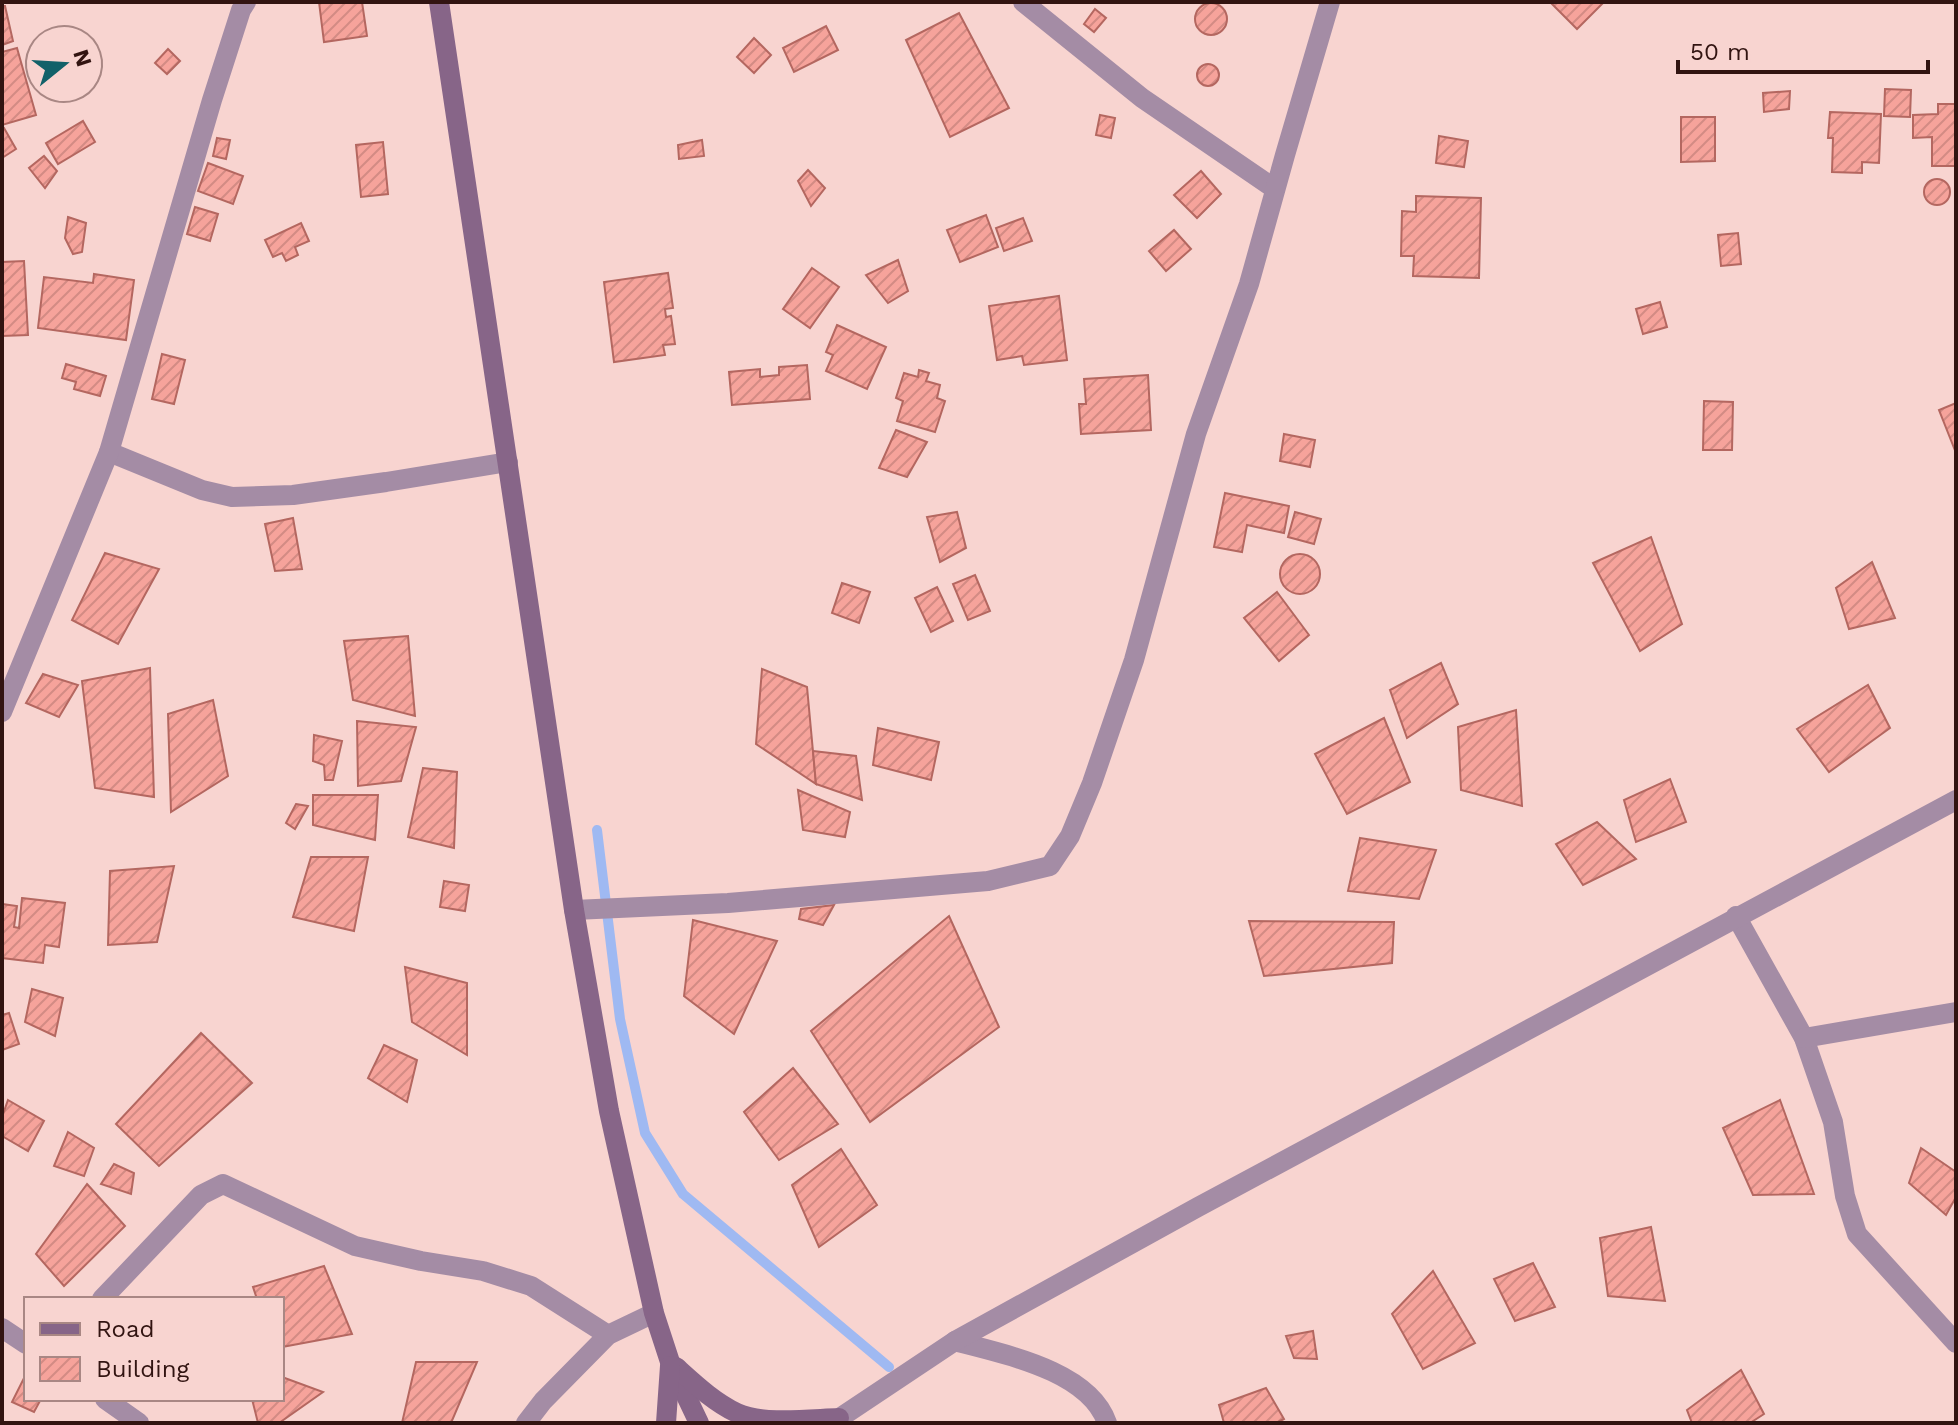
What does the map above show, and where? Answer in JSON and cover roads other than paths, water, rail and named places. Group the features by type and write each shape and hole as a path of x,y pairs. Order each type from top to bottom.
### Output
{"street":[{"path":"2,712 109,452 212,100 246,2"},
{"path":"439,2 574,910 609,1111 654,1313 670,1362 699,1423"},
{"path":"1023,2 1142,98 1275,189"},
{"path":"574,910 728,903 988,881 1050,866 1070,836 1092,783 1134,660 1196,434 1249,284 1330,2"},
{"path":"109,452 202,490 232,497 293,495 508,462"},
{"path":"670,1362 710,1397 740,1415 777,1421 835,1421 955,1341 1225,1192 1956,800"},
{"path":"1736,916 1804,1038 1833,1122 1845,1196 1857,1234 1956,1343"},
{"path":"1804,1038 1956,1012"},
{"path":"104,1297 201,1195 223,1184 355,1246 483,1271 531,1286 608,1335"},
{"path":"526,1423 543,1401 608,1335 654,1313"},
{"path":"2,1328 24,1343"},
{"path":"955,1341 1034,1362 1079,1387 1103,1411 1107,1423"},
{"path":"666,1423 670,1362"},
{"path":"108,1401 139,1423"}],"waterway":[{"path":"597,830 620,1019 645,1133 683,1194 889,1367"}]}
